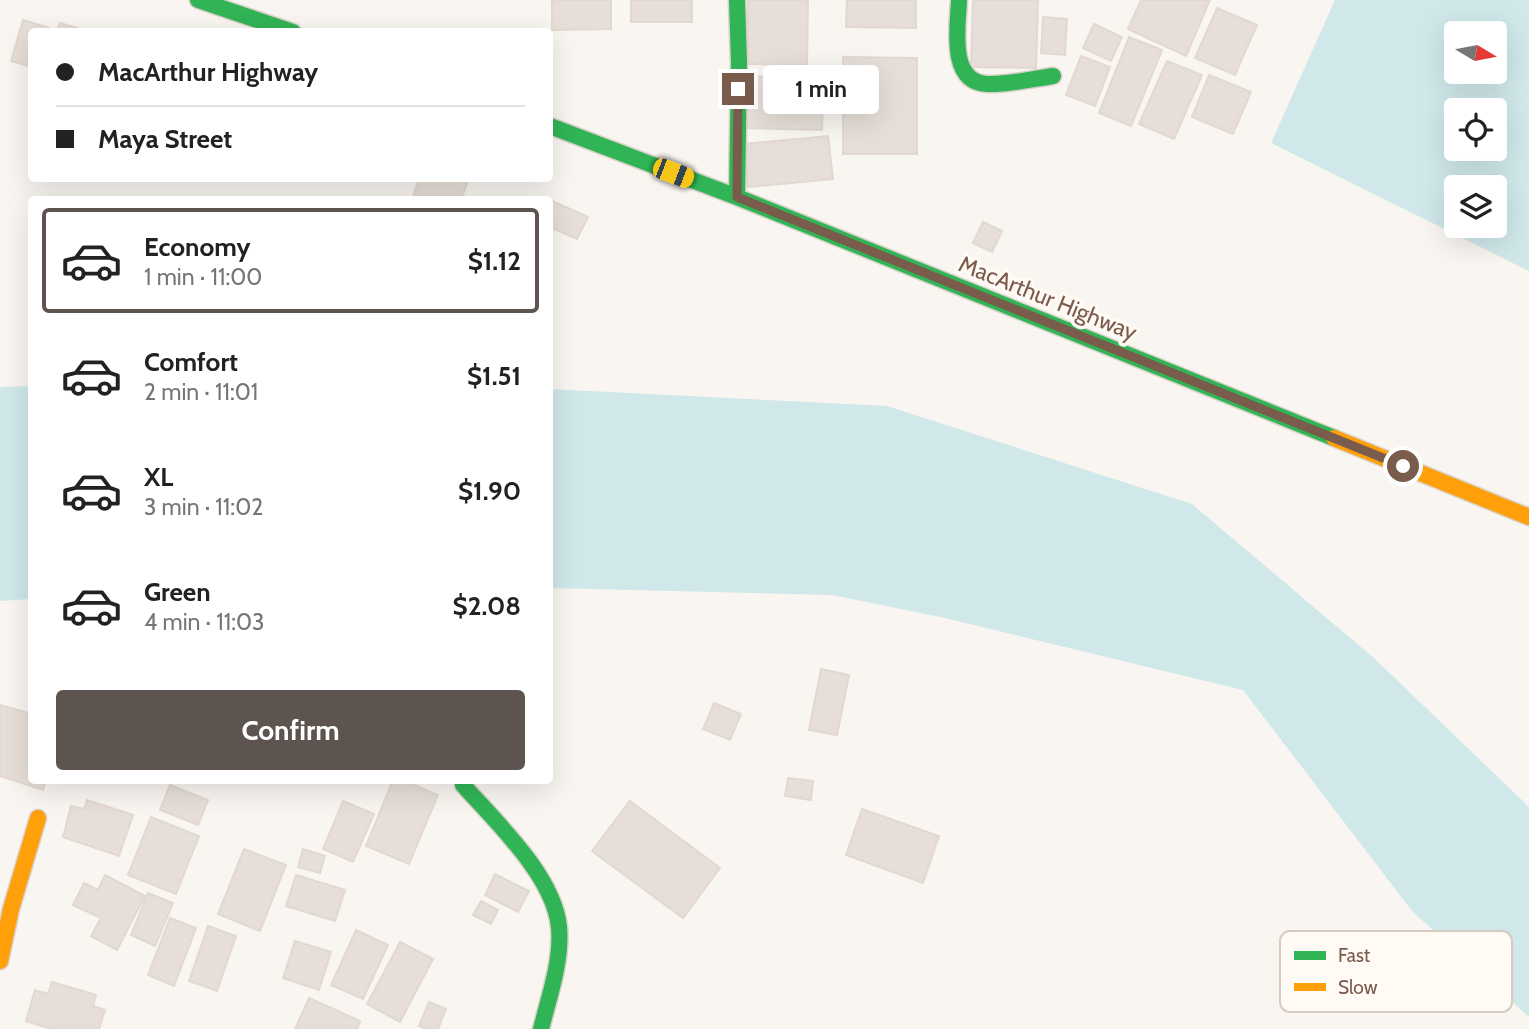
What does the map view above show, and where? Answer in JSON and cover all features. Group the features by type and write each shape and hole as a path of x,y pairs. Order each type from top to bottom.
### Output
{"main road":[{"path":"198,0 281,28"},
{"path":"737,0 737,197"},
{"path":"960,0 959,59 969,79 976,84 987,84 1053,76"},
{"name":"MacArthur Highway","path":"553,126 737,197 1529,517"},
{"path":"463,785 532,867 557,912 560,925 555,973 541,1029"},
{"path":"0,961 11,909 38,818"}],"water":[{"path":"1335,0 1529,0 1529,271 1462,238 1507,238 1507,175 1444,175 1444,229 1271,143"},
{"path":"28,386 28,599 0,601 0,387"},
{"path":"553,389 887,406 1192,504 1375,659 1529,807 1529,1017 1512,1002 1512,931 1434,931 1412,911 1243,690 945,618 832,595 553,588"}],"building":[{"path":"552,0 611,0 611,29 552,28"},
{"path":"631,0 692,0 692,22 631,22"},
{"path":"748,0 808,0 807,65 748,64"},
{"path":"847,0 916,0 916,28 846,27"},
{"path":"973,0 1038,0 1036,68 971,67"},
{"path":"1141,0 1210,0 1186,56 1128,29"},
{"path":"1217,8 1257,25 1235,75 1195,58"},
{"path":"1043,17 1067,19 1065,55 1041,53"},
{"path":"23,20 49,28 28,28 28,66 11,61"},
{"path":"60,23 77,28 58,28"},
{"path":"1094,24 1122,37 1111,61 1083,48"},
{"path":"1129,37 1162,50 1131,126 1099,113"},
{"path":"1081,56 1110,67 1095,106 1066,95"},
{"path":"843,57 917,58 917,154 843,154"},
{"path":"1167,61 1202,75 1174,139 1139,124"},
{"path":"1209,75 1251,92 1233,134 1192,117"},
{"path":"747,76 824,78 822,130 745,128"},
{"path":"828,136 833,179 748,187 744,144"},
{"path":"418,182 468,182 462,196 413,196"},
{"path":"553,201 588,217 577,239 553,228"},
{"path":"983,222 1002,231 992,252 973,243"},
{"path":"821,669 849,675 837,735 809,730"},
{"path":"714,703 741,714 730,740 703,729"},
{"path":"0,705 28,713 28,784 45,784 43,790 0,776"},
{"path":"788,778 813,781 811,800 785,796"},
{"path":"391,784 412,784 438,795 409,864 366,846"},
{"path":"170,785 208,800 198,825 160,810"},
{"path":"87,800 133,815 119,856 63,837 71,806 84,809"},
{"path":"343,801 374,814 353,862 323,849"},
{"path":"630,801 720,868 683,918 592,851"},
{"path":"862,809 939,836 923,883 846,855"},
{"path":"151,817 199,836 176,894 128,875"},
{"path":"244,849 286,865 260,931 218,914"},
{"path":"303,849 325,856 320,873 298,867"},
{"path":"495,874 529,891 518,912 485,895"},
{"path":"105,875 145,896 117,950 91,936 101,918 73,905 84,883 98,890"},
{"path":"296,875 345,890 335,921 286,906"},
{"path":"148,893 173,903 155,946 131,935"},
{"path":"481,901 498,910 491,924 473,915"},
{"path":"170,918 196,928 174,986 148,975"},
{"path":"208,926 236,936 217,991 189,981"},
{"path":"356,930 388,945 363,999 331,985"},
{"path":"295,941 331,952 319,990 283,978"},
{"path":"400,942 433,959 400,1022 367,1004"},
{"path":"52,982 96,995 93,1006 105,1010 99,1029 51,1029 26,1021 35,990 48,994"},
{"path":"309,998 360,1021 357,1029 295,1029"},
{"path":"429,1002 446,1009 438,1029 419,1026"}],"traffic: fast":[{"path":"198,0 281,28"},
{"path":"737,0 737,197"},
{"path":"959,0 958,51 966,74 975,81 987,84 1053,76"},
{"path":"553,127 737,197 1334,438"},
{"path":"463,785 522,851 547,888 555,908 559,927 559,953 541,1029"}],"traffic: slow":[{"path":"1334,438 1529,517"},
{"path":"0,961 11,909 38,818"}],"route":[{"path":"738,89 737,197 1403,466"}]}
